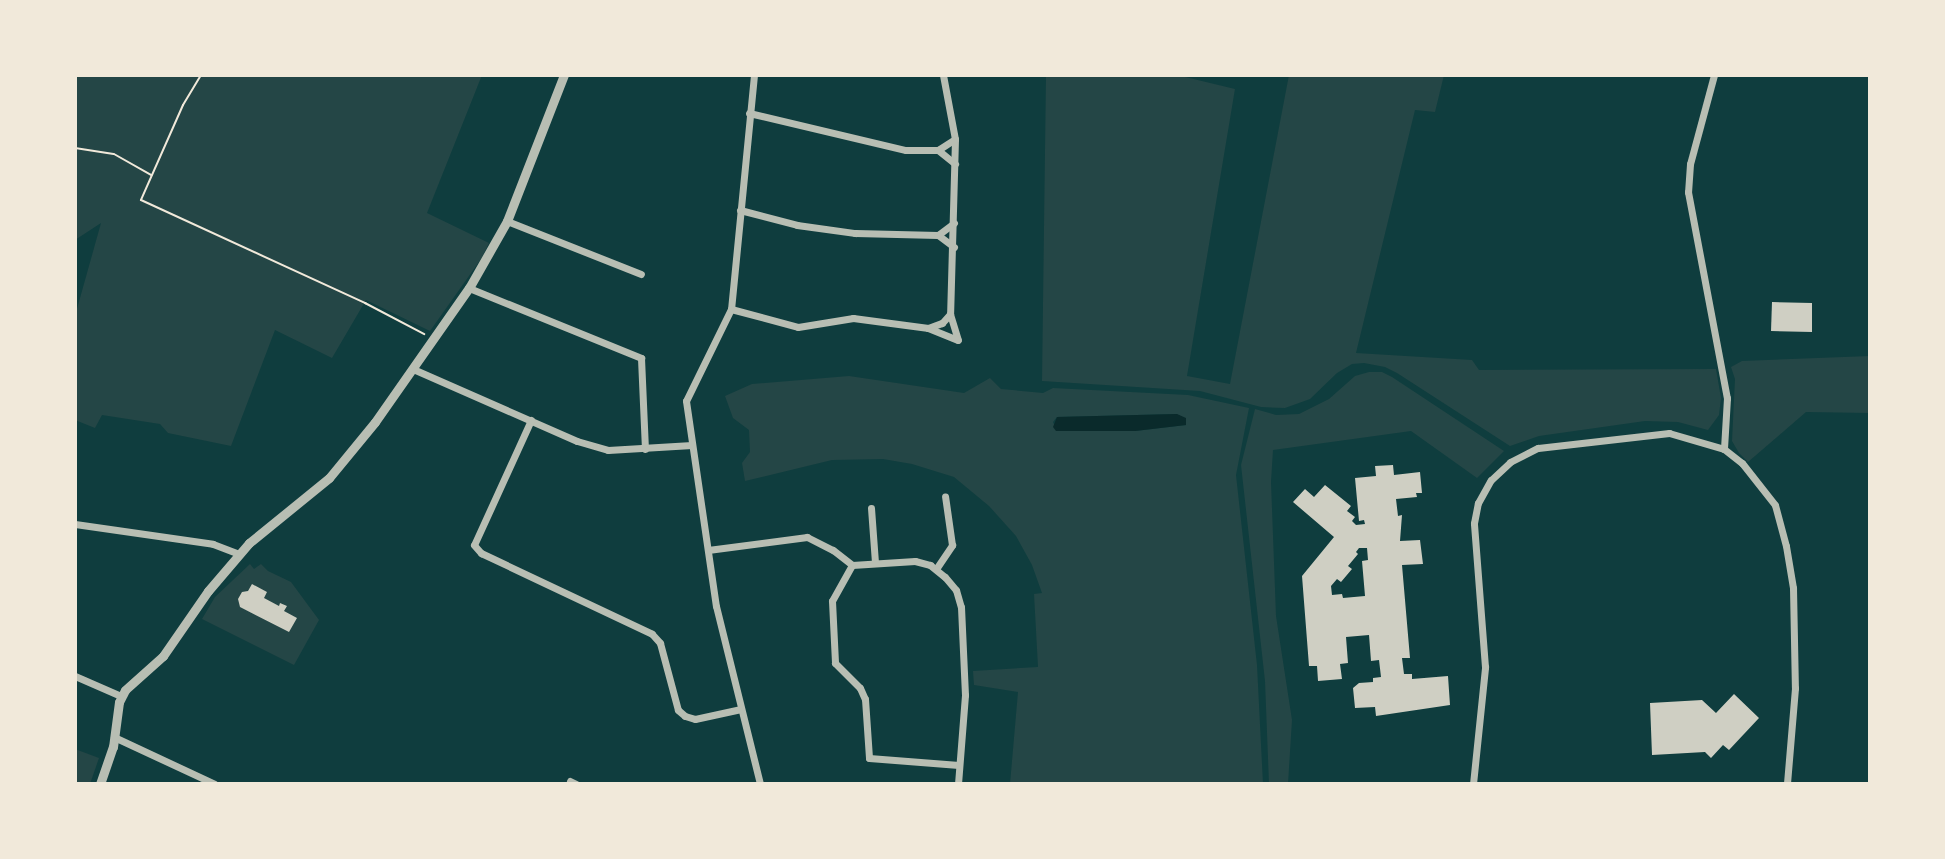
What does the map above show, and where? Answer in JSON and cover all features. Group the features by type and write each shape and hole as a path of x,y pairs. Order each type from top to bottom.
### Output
{"street":[{"path":"100,784 114,737 121,696 163,656 208,591 239,554 262,531 330,478 413,369 469,288 508,221 564,75"},
{"path":"754,75 731,309 686,401 716,606 760,784"},
{"path":"1714,75 1690,164 1688,192 1727,398 1724,449"},
{"path":"731,309 798,327 853,318 928,328 958,340 950,314 955,139 946,78"},
{"path":"749,113 906,150 938,150 955,139"},
{"path":"938,150 955,164"},
{"path":"740,210 797,225 832,230 938,235 954,247"},
{"path":"508,221 641,274"},
{"path":"938,235 954,223"},
{"path":"469,288 641,358 645,449"},
{"path":"928,328 942,323 950,314"},
{"path":"413,369 577,441 608,450 692,445"},
{"path":"531,420 474,545 481,553 652,634 660,643 678,710 685,716 695,719 741,709"},
{"path":"1473,784 1485,667 1474,523 1478,503 1491,480 1510,462 1538,448 1669,433 1724,449 1742,463 1775,505 1793,588 1795,688 1787,784"},
{"path":"936,569 952,545 945,496"},
{"path":"871,508 875,563"},
{"path":"75,524 213,544 239,554"},
{"path":"708,550 807,537 832,550 852,565 915,561 936,569 956,590 961,607 965,695 958,784"},
{"path":"852,565 832,601 835,663 860,688 865,699 869,758 959,765"},
{"path":"75,676 121,696"},
{"path":"114,737 215,784"}],"path":[{"path":"201,75 183,105 141,200 365,303 434,340"},
{"path":"75,148 114,154 152,175"}],"shaded area":[{"path":"75,75 482,75 427,213 489,243 481,259 430,331 366,300 332,358 275,330 231,446 168,433 160,424 102,415 95,428 75,420 75,316 101,223 75,240"},
{"path":"1046,75 1177,75 1235,89 1187,376 1230,384 1289,75 1444,75 1435,112 1415,110 1356,353 1472,360 1479,370 1716,369 1721,398 1719,415 1708,430 1678,422 1645,421 1539,436 1510,446 1397,373 1385,367 1364,363 1352,364 1337,373 1310,399 1285,408 1261,407 1200,391 1042,381"},
{"path":"1870,356 1870,413 1806,412 1748,462 1739,453 1732,441 1735,379 1731,367 1742,361"},
{"path":"1382,372 1392,377 1504,451 1477,478 1411,431 1273,450 1271,482 1276,616 1292,720 1288,784 1269,784 1265,681 1241,465 1255,409 1276,415 1299,414 1329,399 1355,376"},
{"path":"849,376 964,393 990,378 1001,389 1043,393 1053,388 1188,395 1249,408 1236,475 1257,665 1263,784 1010,784 1018,692 974,685 973,671 1038,667 1034,594 1042,593 1032,565 1016,536 989,506 954,477 912,464 883,459 832,460 745,481 742,463 750,452 749,430 733,418 725,396 752,384","holes":["1176,414 1186,419 1186,425 1135,431 1057,431 1053,422 1057,417"]},
{"path":"1177,414 1186,418 1186,425 1135,431 1056,431 1053,427 1057,417"},
{"path":"250,564 254,569 261,564 268,571 291,582 319,620 294,665 202,619 215,597"},
{"path":"75,749 99,758 90,784 75,784"}],"building":[{"path":"1772,302 1812,303 1812,332 1771,331"},
{"path":"1393,465 1394,475 1420,472 1422,493 1416,493 1417,497 1396,499 1398,516 1402,515 1400,541 1420,540 1423,564 1402,565 1410,658 1402,658 1404,674 1412,674 1412,679 1448,676 1450,705 1376,716 1375,707 1355,708 1353,688 1359,683 1373,682 1373,678 1381,677 1379,660 1371,661 1369,635 1346,637 1348,663 1340,664 1342,679 1318,681 1317,666 1309,666 1302,576 1334,537 1293,502 1305,489 1314,497 1325,485 1351,506 1347,511 1355,517 1352,521 1356,525 1365,524 1364,520 1359,521 1355,478 1376,476 1375,466","holes":["1359,548 1367,548 1368,560 1362,561 1365,596 1343,598 1342,594 1332,595 1331,586 1337,579 1341,582 1352,569 1348,566 1358,554 1356,552"]},
{"path":"252,584 267,592 264,598 279,606 280,603 287,606 284,611 297,618 289,632 240,607 238,599"},
{"path":"1734,694 1759,718 1729,750 1723,745 1711,758 1705,752 1652,755 1650,703 1702,700 1716,713"}]}
